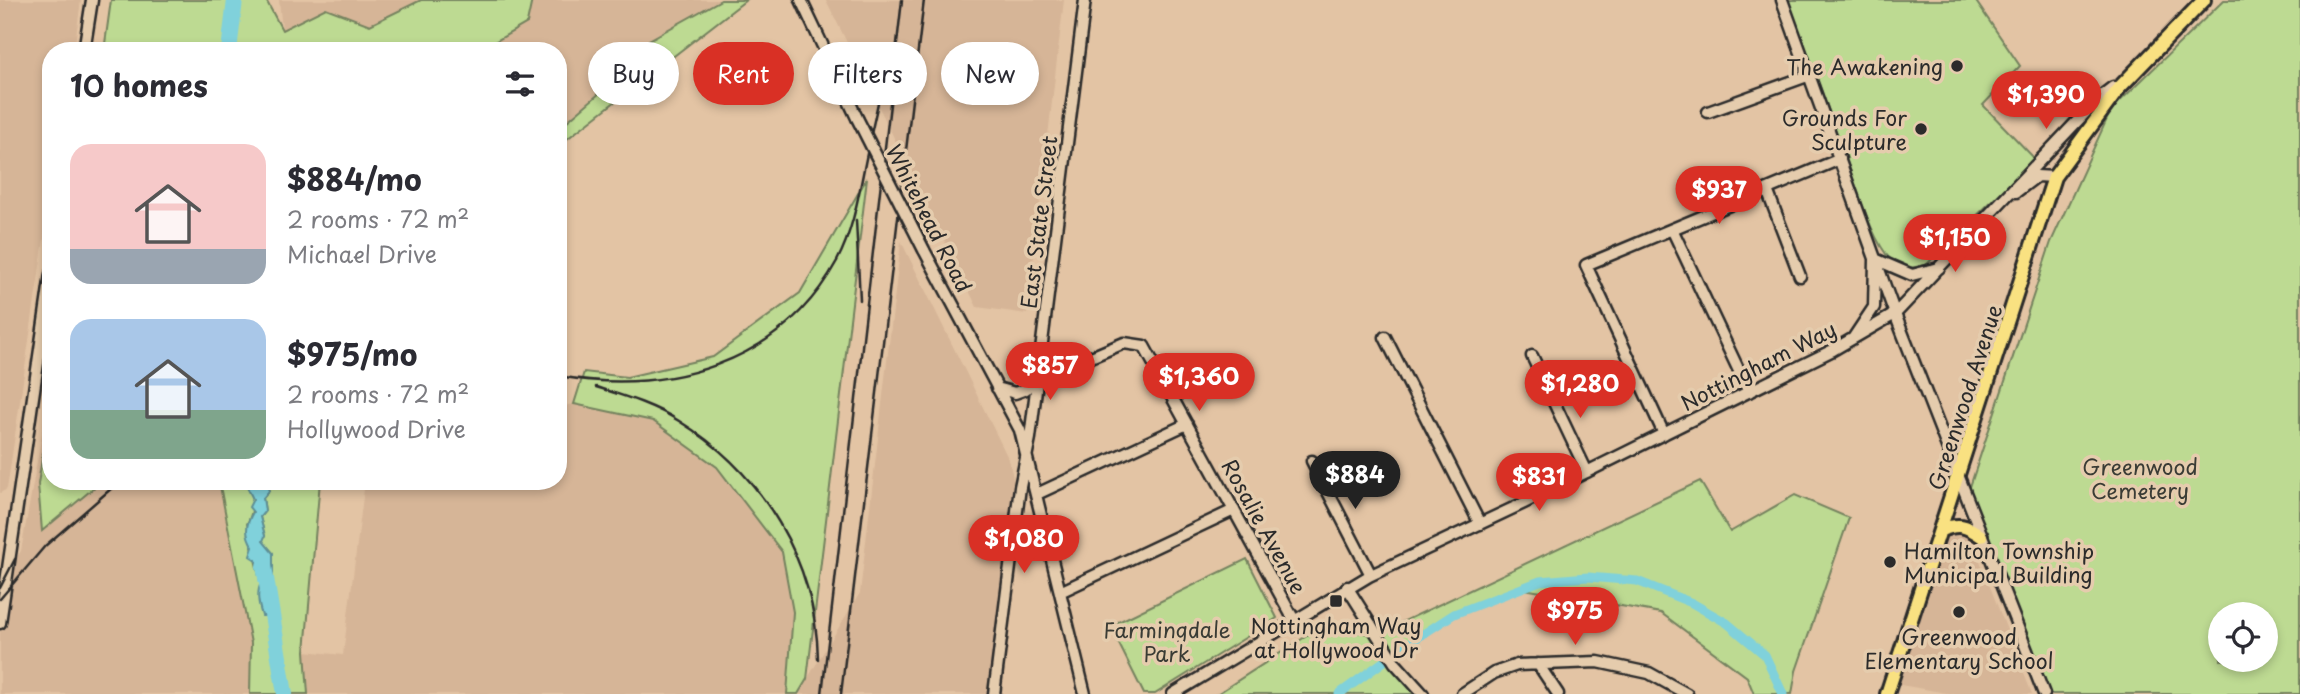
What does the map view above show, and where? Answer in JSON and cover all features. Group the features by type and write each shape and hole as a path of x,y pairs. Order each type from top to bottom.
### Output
{"main road":[{"name":"Nottingham Way","path":"2120,87 2204,0"},
{"name":"Greenwood Avenue","path":"1887,694 2015,305 2027,254 2054,177 2120,87"},
{"path":"1941,530 1955,524 1969,527 1981,536"}],"street":[{"path":"85,42 92,0"},
{"name":"Whitehead Road","path":"801,0 924,250 1020,430 1027,452"},
{"name":"East State Street","path":"1085,0 1027,452 1085,694"},
{"path":"1782,0 1895,314 2044,694"},
{"path":"1708,112 1810,75"},
{"name":"Nottingham Way","path":"1173,694 1347,587 1664,434 1895,314 2101,97 2113,87 2120,87"},
{"path":"1664,434 1586,265 1840,159"},
{"path":"1992,213 2037,176 2054,177"},
{"path":"1767,190 1800,276"},
{"path":"1672,229 1749,391"},
{"path":"1875,259 1892,269 1912,275 1940,268"},
{"path":"1853,338 1874,307 1875,259"},
{"path":"0,623 42,336"},
{"path":"1385,337 1480,524"},
{"name":"Rosalie Avenue","path":"1038,374 1124,343 1138,344 1149,351 1294,620"},
{"path":"1532,356 1587,472"},
{"path":"997,388 1015,393 1026,389 1038,374"},
{"path":"1037,494 1187,424"},
{"path":"994,694 1027,452"},
{"path":"1312,461 1371,575"},
{"path":"1060,592 1234,510"},
{"path":"1347,587 1395,663 1423,694"},
{"path":"1538,664 1558,694"},
{"path":"1462,694 1505,668 1538,664 1615,664 1648,673 1687,694"}],"shaded area":[{"path":"0,0 81,0 75,42 42,42 42,253 7,489 0,493"},
{"path":"279,0 421,0 370,25 326,8 282,30"},
{"path":"532,0 721,0 645,42 588,42 588,104 567,121 567,42 494,42 527,23"},
{"path":"826,0 1064,0 1027,314 977,307 909,169 910,157 902,154 878,105 927,105 927,42 847,42"},
{"path":"901,241 1009,460 1018,500 993,694 798,694 860,593"},
{"path":"574,404 653,421 717,467 782,552 793,612 787,694 308,694 305,651 343,655 364,490 567,490 567,405"},
{"path":"42,433 42,490 221,490 251,644 250,694 0,694 0,585 21,551"},
{"name":"Greenwood Elementary School","path":"1951,529 1968,532 1971,538 2032,694 1952,694 1895,684 1944,540"}],"green space":[{"path":"111,0 266,0 282,30 326,8 370,25 421,0 532,0 527,23 494,42 105,42"},
{"path":"721,0 746,0 679,52 679,42 645,42"},
{"name":"Grounds For Sculpture","path":"1788,0 1975,0 2020,66 1983,105 2035,159 1926,265 1899,265 1891,260 1878,241"},
{"name":"Greenwood Cemetery","path":"2224,0 2300,0 2300,694 2039,694 1965,502 2051,242 2111,110"},
{"path":"588,103 611,105 567,139 567,121"},
{"path":"867,178 807,679 798,694 787,694 793,612 782,552 717,467 653,421 574,404 584,372 627,377 713,357 800,293"},
{"path":"42,459 42,490 91,490 42,531 38,484"},
{"path":"1700,481 1730,532 1795,495 1849,518 1796,671 1792,694 1754,694 1747,677 1661,613 1524,589 1445,617 1391,659 1422,694 1217,694 1322,626 1375,635"},
{"path":"221,490 251,491 253,507 247,524 268,616 266,593 273,579 273,553 262,541 265,536 260,517 265,511 263,498 269,490 319,490 305,651 308,694 250,694 251,643"},
{"name":"Farmingdale Park","path":"1247,559 1277,618 1155,694 1144,694 1110,626"}],"water":[{"path":"248,490 269,490 263,498 265,511 260,517 265,536 263,541 273,553 273,579 266,593 269,616 262,616 259,607 262,580 256,560 250,556 253,547 247,530 253,512 249,507 253,499"}],"waterway":[{"path":"230,42 235,0"},
{"path":"264,566 285,694"},
{"path":"1394,653 1454,614 1540,581 1588,577 1637,581 1692,603 1727,623 1765,655 1783,694"},
{"path":"1339,694 1383,662"}],"railway":[{"path":"822,694 902,0"},
{"path":"841,694 924,0"},
{"path":"567,377 599,381 640,381 680,375 717,365 753,348 785,326 813,297 843,248 856,206 877,105"},
{"path":"856,220 860,300"},
{"path":"596,387 628,397 679,421 709,442 759,493 779,522 795,554 815,623 818,659"},
{"path":"0,599 45,546 110,490"},
{"path":"0,588 15,559"}],"place":[{"name":"The Awakening","path":"1957,66"},
{"name":"Grounds For Sculpture","path":"1921,129"},
{"name":"Hamilton Township Municipal Building","path":"1890,562"},
{"name":"Nottingham Way at Hollywood Dr","path":"1336,601"},
{"name":"Greenwood Elementary School","path":"1959,612"}]}
